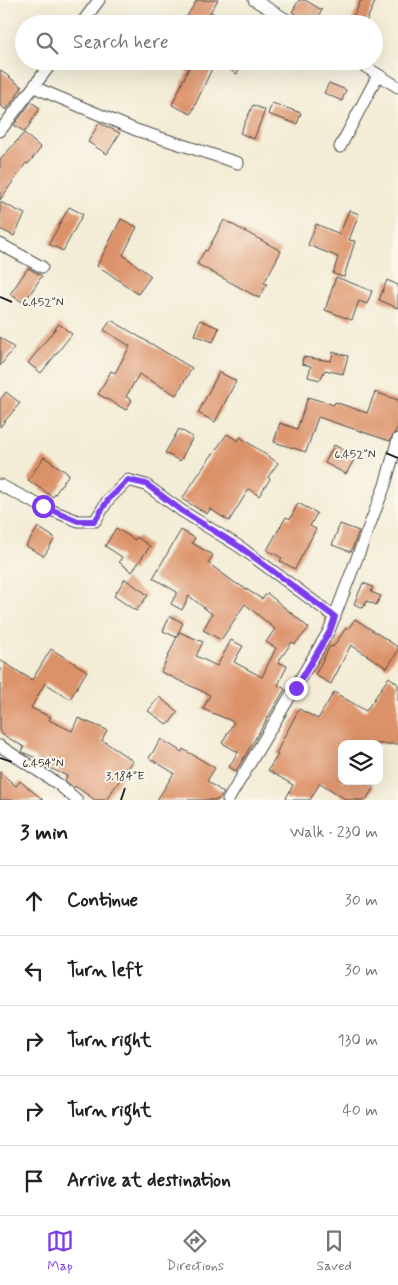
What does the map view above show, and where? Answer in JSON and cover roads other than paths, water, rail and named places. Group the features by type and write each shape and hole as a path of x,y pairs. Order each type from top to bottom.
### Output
{"street":[{"path":"88,15 99,0"},
{"path":"254,0 279,15"},
{"path":"0,131 46,70"},
{"path":"370,70 398,87"},
{"path":"340,147 378,75"},
{"path":"34,87 136,130 238,163"},
{"path":"0,244 42,267"},
{"path":"228,800 330,631 385,485 398,439"},
{"path":"0,485 78,521 95,521 108,500 128,480 146,484 182,511 240,547 335,617"},
{"path":"0,746 58,784 78,800"}]}
